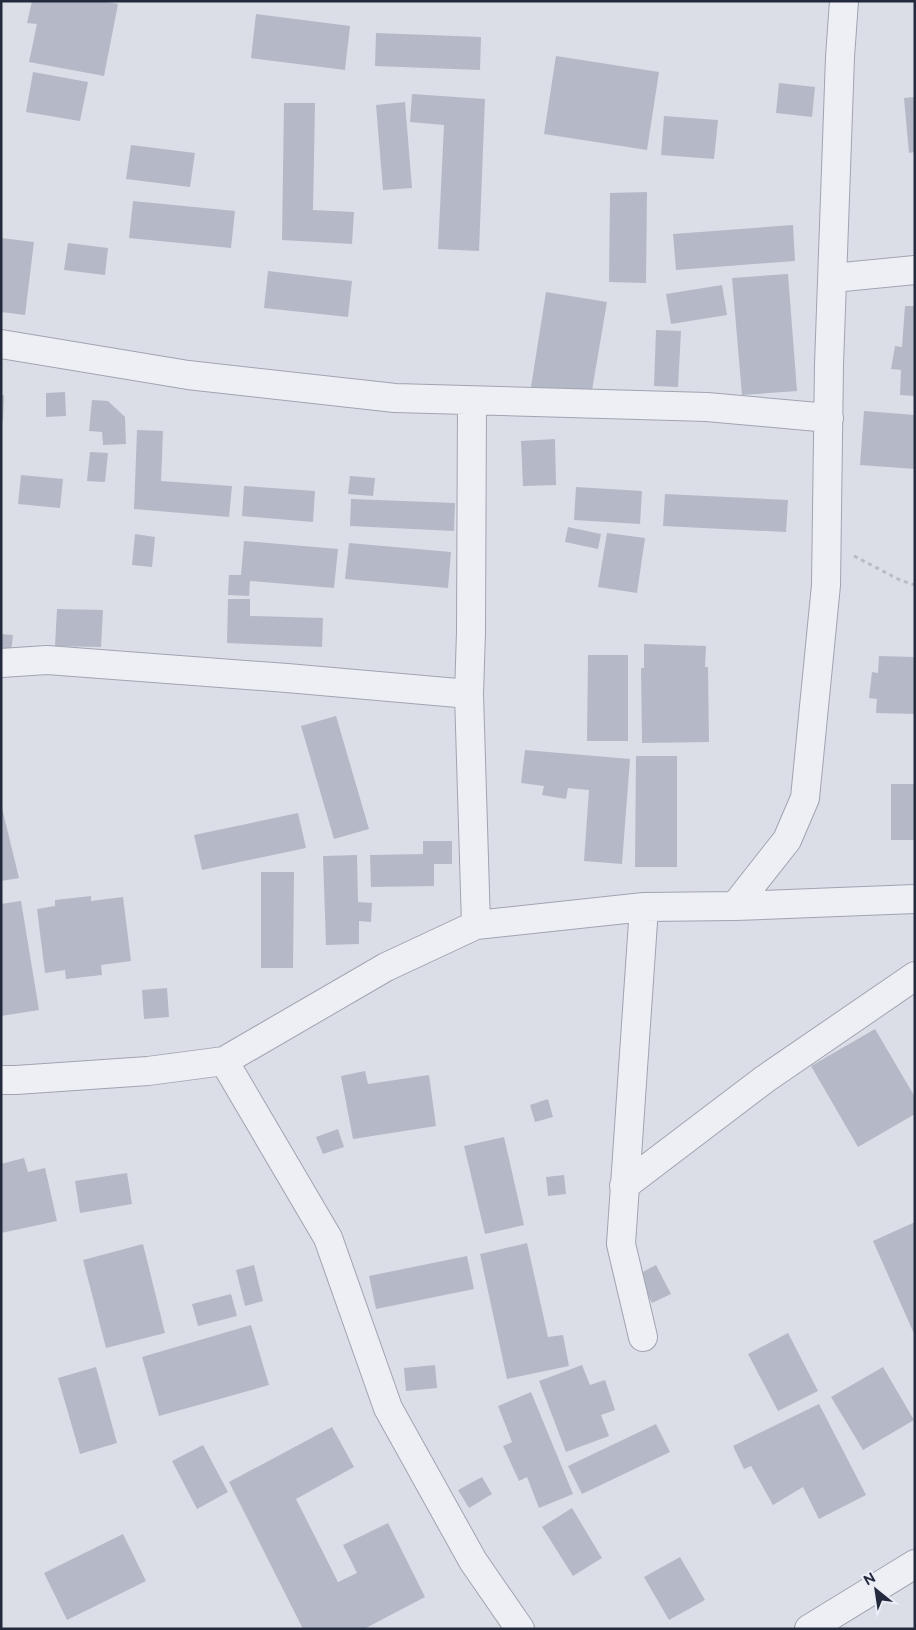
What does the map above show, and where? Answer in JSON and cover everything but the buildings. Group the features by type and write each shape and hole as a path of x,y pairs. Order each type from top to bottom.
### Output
{"street":[{"path":"735,906 787,840 805,798 826,585 828,418 840,57 844,1"},
{"path":"833,278 915,270"},
{"path":"1,344 188,375 395,398 707,407 828,418"},
{"path":"472,401 469,694 476,925"},
{"path":"1,663 47,660 469,694"},
{"path":"1,1080 148,1070 224,1061 386,967 476,925 644,907 735,906 914,899 915,904"},
{"path":"643,1337 621,1244 644,907"},
{"path":"624,1186 765,1079 915,976"},
{"path":"224,1061 328,1238 388,1408 473,1562 520,1629"},
{"path":"809,1629 915,1564"}],"path":[{"path":"827,542 900,580 915,585"}]}
